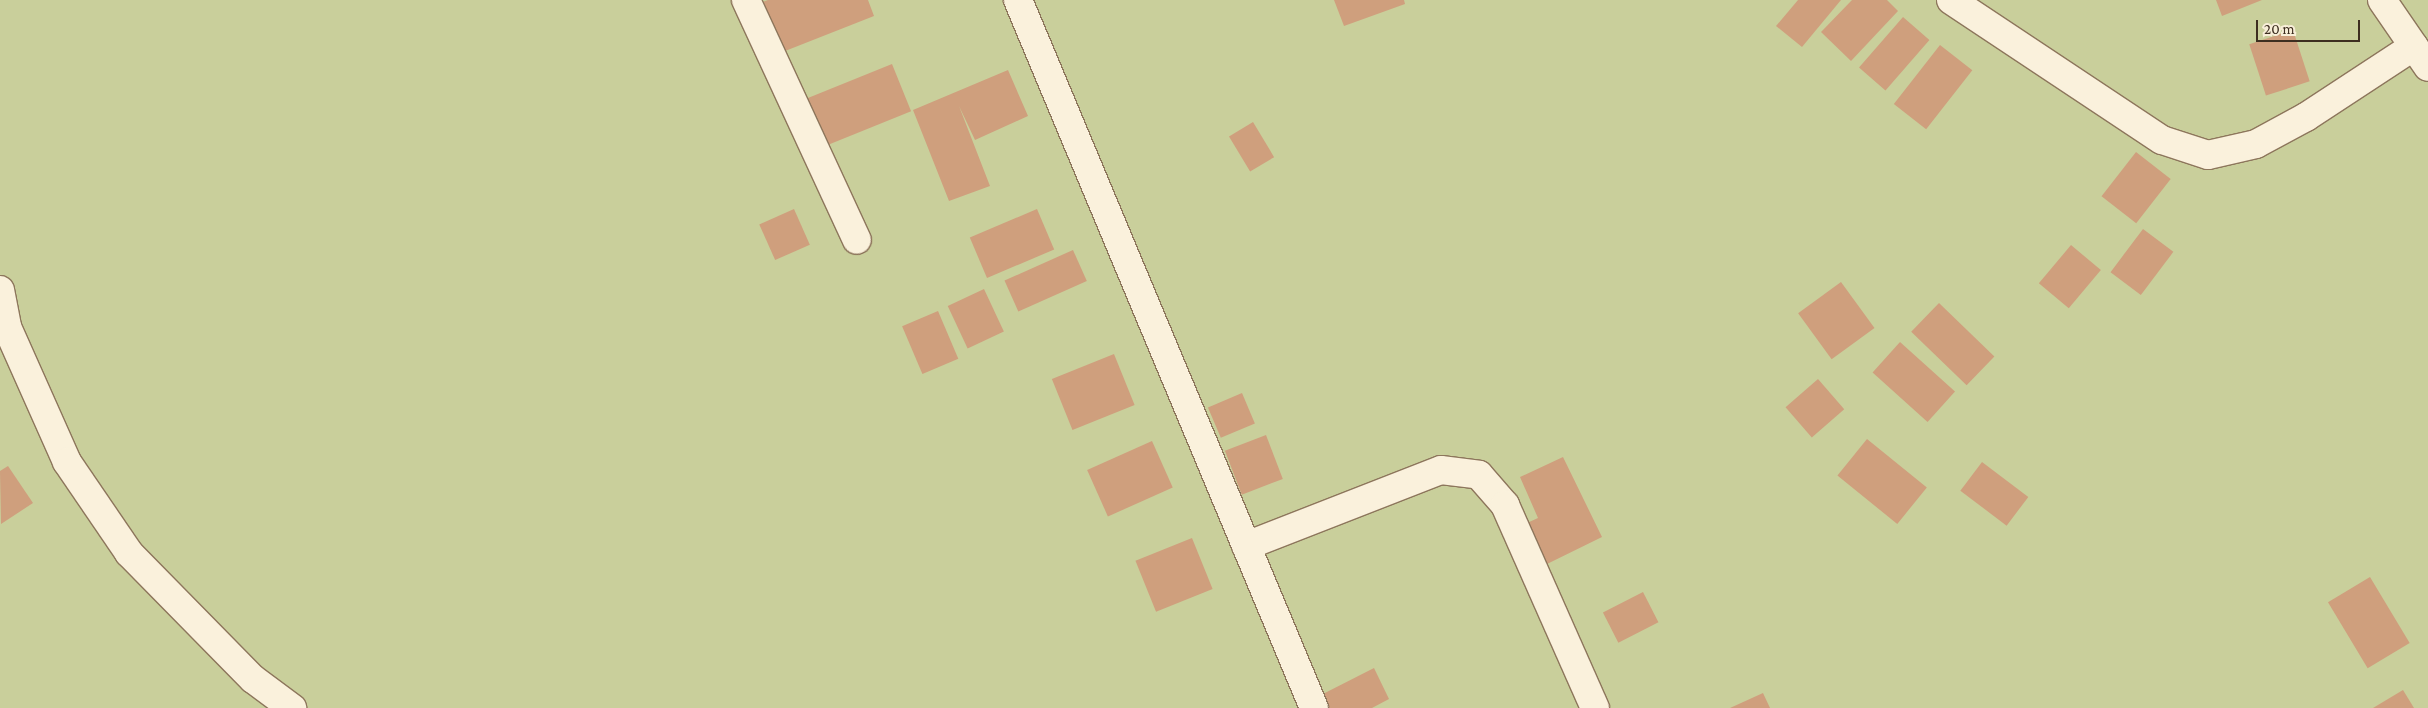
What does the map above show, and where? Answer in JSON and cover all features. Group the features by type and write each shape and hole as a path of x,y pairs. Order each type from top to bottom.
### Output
{"street":[{"path":"746,0 857,240"},
{"path":"1018,0 1314,708"},
{"path":"1951,0 2162,140 2208,155 2256,144 2421,56 2382,0"},
{"path":"0,290 7,327 67,462 124,545 253,680 292,708"},
{"path":"1246,546 1441,470 1479,475 1505,505 1595,708"}],"green space":[{"path":"0,0 2428,0 2428,708 0,708"}],"building":[{"path":"768,0 868,0 874,16 780,53 760,3"},
{"path":"1334,0 1404,0 1405,4 1344,26"},
{"path":"1798,0 1841,0 1802,47 1776,26"},
{"path":"1852,0 1887,0 1898,11 1851,61 1821,32"},
{"path":"2216,0 2262,0 2222,16"},
{"path":"1903,17 1929,40 1885,91 1859,68"},
{"path":"2293,30 2310,81 2266,96 2249,44"},
{"path":"1940,45 1972,70 1926,129 1894,104"},
{"path":"892,64 911,111 820,148 801,101"},
{"path":"1008,70 1028,116 975,140 959,106 990,186 949,201 913,110"},
{"path":"1253,122 1274,157 1250,172 1229,136"},
{"path":"2136,152 2171,179 2136,223 2102,196"},
{"path":"794,209 810,245 775,260 759,224"},
{"path":"1037,209 1054,250 987,278 970,238"},
{"path":"2143,229 2173,252 2141,295 2111,272"},
{"path":"2071,245 2101,270 2069,308 2039,283"},
{"path":"1073,250 1087,281 1018,312 1004,281"},
{"path":"1841,282 1875,328 1832,359 1798,313"},
{"path":"984,289 1004,332 968,349 948,306"},
{"path":"1939,303 1994,356 1967,385 1911,332"},
{"path":"938,311 958,359 922,374 902,326"},
{"path":"1900,342 1955,392 1928,422 1873,372"},
{"path":"1114,354 1135,405 1072,430 1052,379"},
{"path":"1818,379 1844,409 1812,437 1786,407"},
{"path":"1242,393 1255,423 1221,438 1208,407"},
{"path":"1266,435 1283,479 1242,495 1225,451"},
{"path":"1867,439 1927,487 1897,524 1837,476"},
{"path":"1152,441 1173,488 1108,516 1087,470"},
{"path":"1563,457 1602,537 1547,564 1527,523 1538,518 1520,477"},
{"path":"1982,462 2028,497 2007,526 1960,491"},
{"path":"8,466 33,503 1,524 0,471"},
{"path":"1192,538 1213,589 1156,612 1135,561"},
{"path":"2370,577 2410,643 2368,668 2328,602"},
{"path":"1643,592 1658,622 1618,643 1603,612"},
{"path":"1374,668 1389,699 1372,708 1322,708 1317,697"},
{"path":"2403,690 2414,708 2373,708"},
{"path":"1763,693 1770,708 1730,708"}]}
